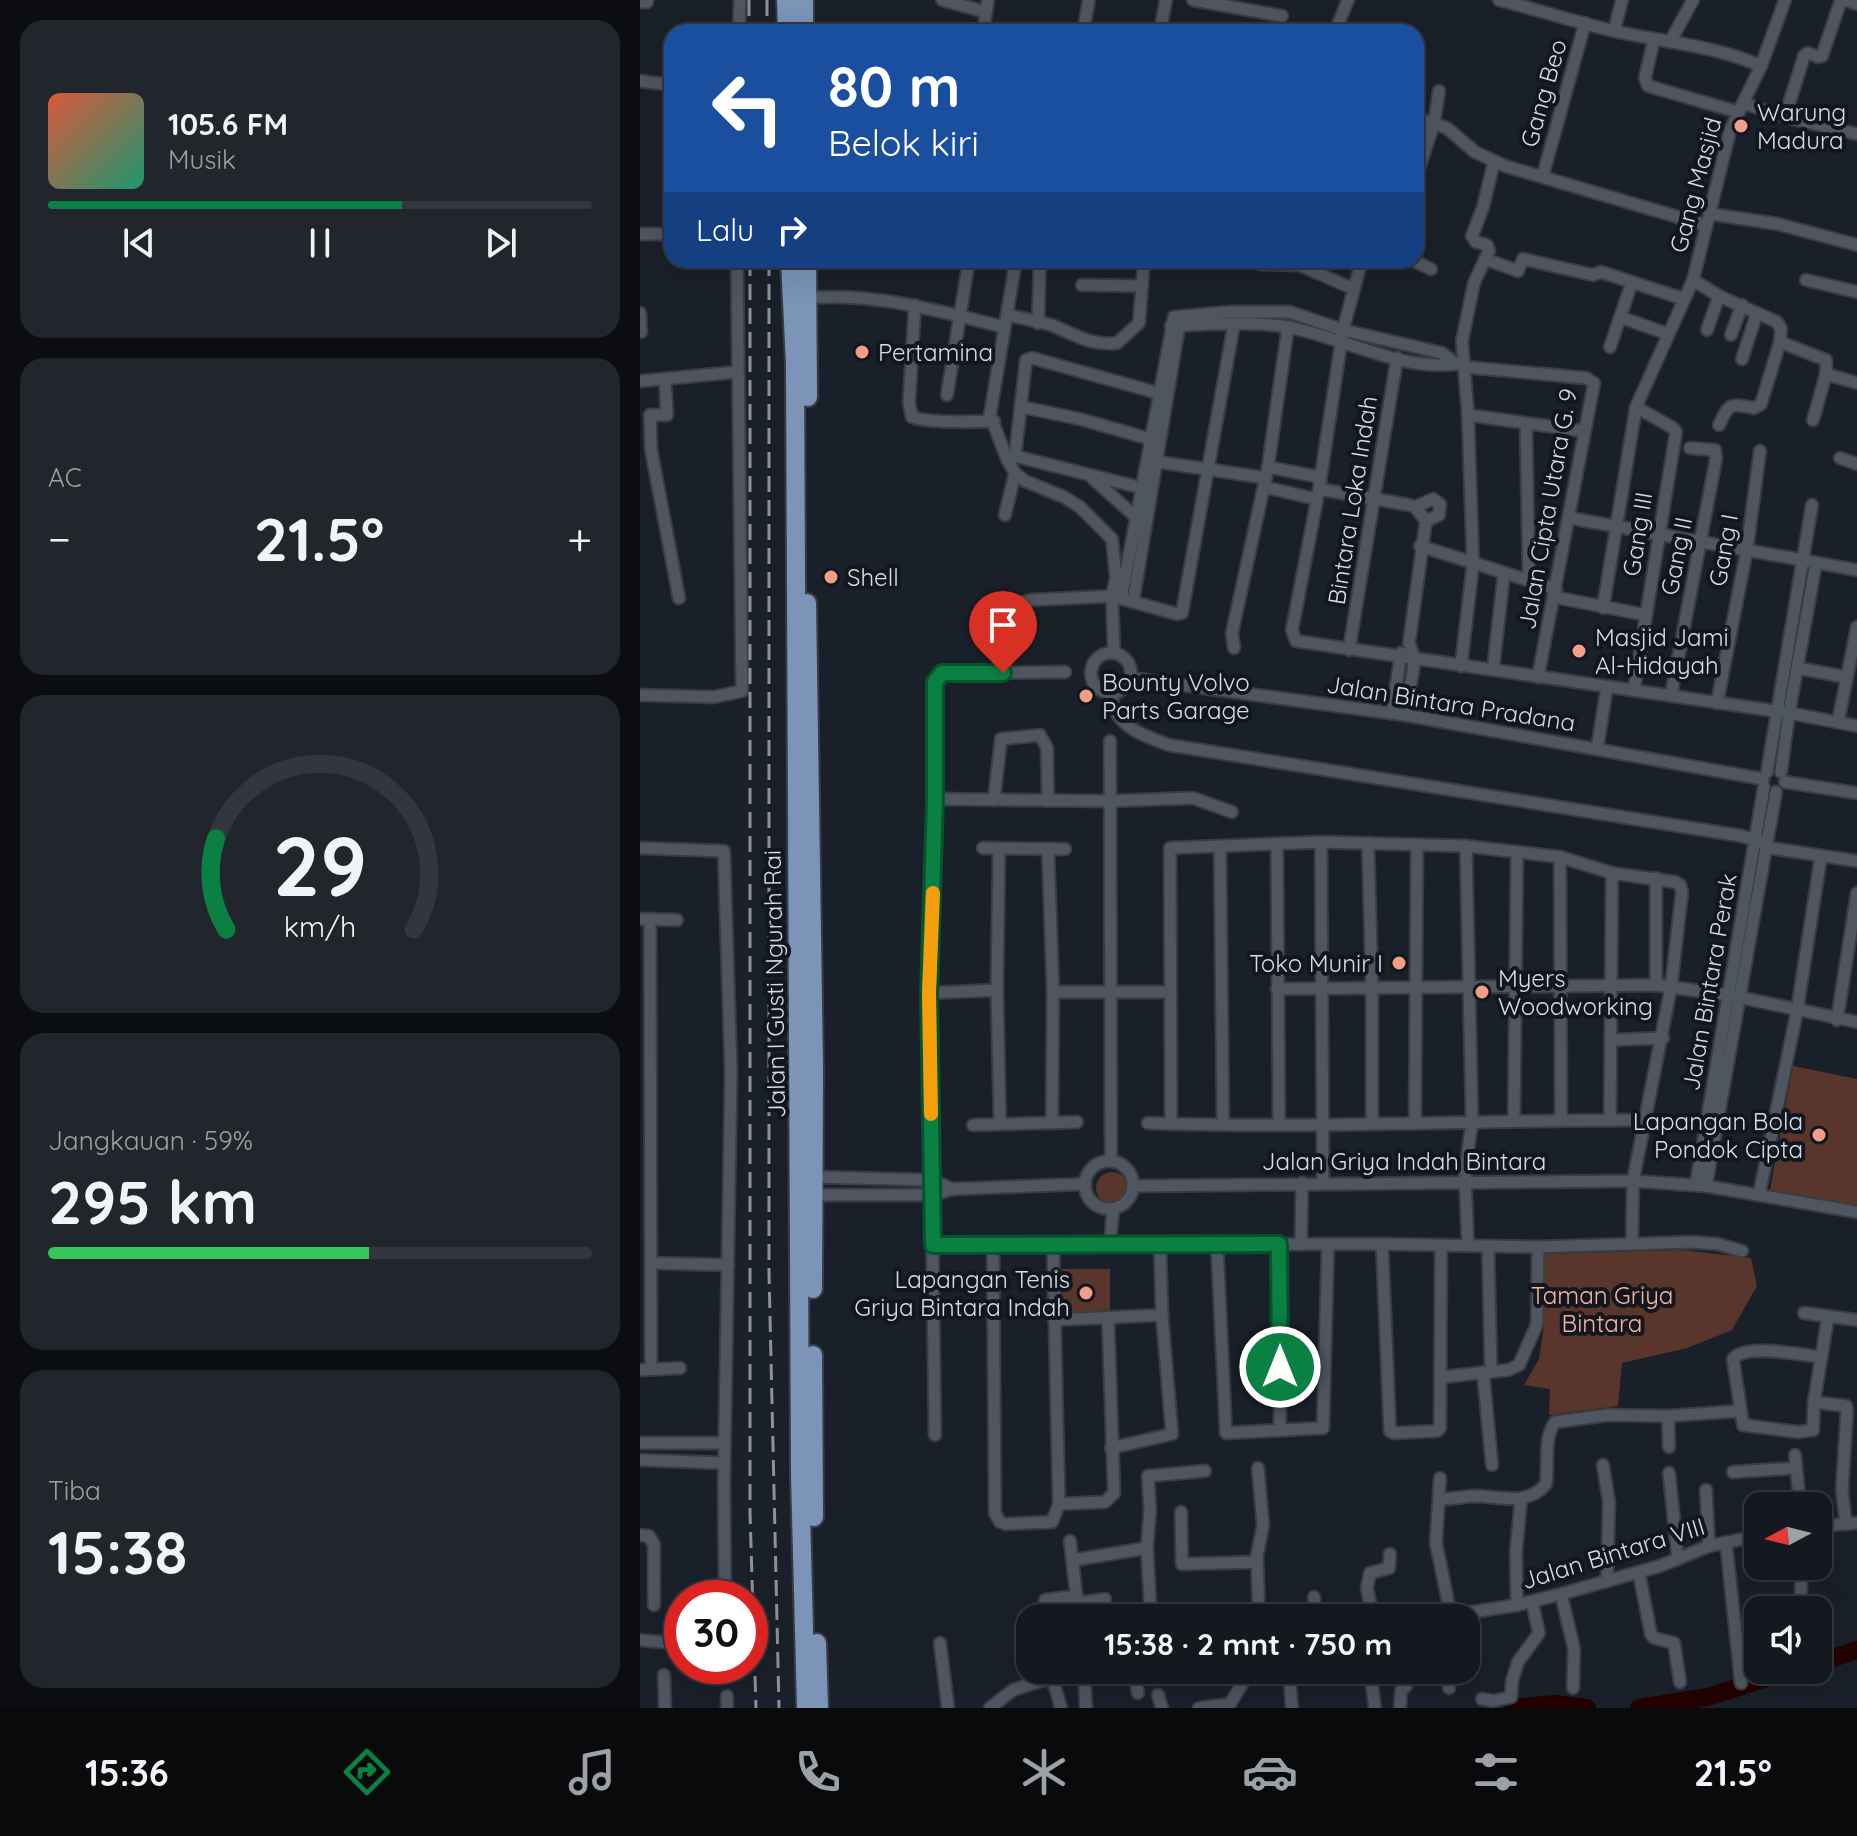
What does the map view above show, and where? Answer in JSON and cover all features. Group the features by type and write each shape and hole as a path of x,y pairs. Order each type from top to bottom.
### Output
{"main road":[{"path":"786,0 787,24"},
{"path":"804,0 804,24"},
{"name":"Jalan I Gusti Ngurah Rai","path":"790,268 802,720 807,1308 819,1708"},
{"name":"Jalan I Gusti Ngurah Rai","path":"802,720 807,268"},
{"name":"Jalan I Gusti Ngurah Rai","path":"806,1068 813,1186 800,1474 806,1708"}],"street":[{"path":"640,2 647,0"},
{"path":"739,24 740,0"},
{"path":"942,0 987,6"},
{"path":"1084,24 1089,0"},
{"path":"1162,24 1166,0"},
{"path":"1193,0 1282,16"},
{"path":"1338,24 1348,0"},
{"path":"1499,0 1614,31 1718,51 1761,66"},
{"path":"1614,31 1622,0"},
{"path":"1670,42 1693,0"},
{"name":"Gang Masjid","path":"1603,608 1636,407 1693,280 1730,131 1761,66 1785,0"},
{"path":"1785,117 1804,56 1809,53 1822,56 1843,0 1857,4"},
{"name":"Gang Beo","path":"1543,175 1585,23"},
{"path":"1654,39 1645,78 1648,86 1857,134"},
{"path":"640,81 664,84"},
{"path":"1424,154 1434,123 1439,91"},
{"path":"1424,120 1456,134 1475,152 1494,162 1708,220 1778,224 1857,245"},
{"path":"1461,666 1473,564 1462,341 1474,283 1489,247 1476,242 1472,236 1494,162"},
{"path":"640,234 664,234"},
{"path":"1485,259 1518,271 1523,259 1593,275 1601,272 1684,299"},
{"path":"1424,266 1431,269"},
{"path":"640,695 714,697 742,691 737,268"},
{"path":"947,395 968,268"},
{"path":"1015,268 990,410 1015,473 1025,481 1080,507 1112,539 1116,578 1122,599"},
{"path":"1038,323 1040,268"},
{"path":"807,298 838,295 886,299 959,316 1052,325 1068,335 1089,341 1117,343 1139,323 1143,268"},
{"path":"1309,268 1354,289"},
{"path":"1360,268 1343,330 1293,636 1302,643 1789,713 1857,726"},
{"path":"1693,280 1719,296 1777,322 1781,329 1761,404 1754,408 1734,404 1728,407 1719,425"},
{"path":"1806,280 1857,292"},
{"path":"1082,285 1142,286"},
{"path":"1610,347 1630,288"},
{"path":"1707,330 1719,296"},
{"path":"915,305 909,403 912,417 919,420 994,421"},
{"path":"1731,335 1742,305"},
{"path":"1285,311 1343,330 1442,353 1456,364 1439,366 1397,358 1288,327 1177,322 1285,311"},
{"path":"640,313 641,332"},
{"path":"1742,359 1757,313"},
{"path":"1620,317 1668,334"},
{"path":"1114,653 1142,488 1152,461 1150,439 1158,393 1177,322"},
{"path":"1122,599 1152,461 1177,322"},
{"path":"995,608 1032,600 1122,599 1182,613 1234,324"},
{"path":"1234,648 1232,633 1266,477 1288,327"},
{"path":"1780,342 1826,360 1826,374 1813,420"},
{"path":"1142,488 1015,456 1026,360 1032,358 1158,393"},
{"name":"Bintara Loka Indah","path":"1349,650 1397,358"},
{"name":"Jalan Cipta Utara G. 9","path":"1465,367 1592,380 1595,387 1538,677"},
{"path":"640,381 737,372"},
{"path":"1826,374 1857,383"},
{"path":"665,379 667,415 650,415 651,449 679,598"},
{"path":"1022,407 1080,419 1150,439"},
{"name":"Gang III","path":"1634,690 1676,432 1636,407"},
{"path":"1468,415 1584,431"},
{"path":"1526,424 1529,581"},
{"name":"Gang II","path":"1671,696 1716,452 1713,449 1690,448"},
{"name":"Gang I","path":"1717,703 1747,549 1760,451"},
{"path":"1840,458 1857,464"},
{"path":"1152,461 1266,477 1415,507 1426,521"},
{"path":"1005,515 1015,473"},
{"path":"1092,477 1137,518"},
{"path":"1266,477 1318,488"},
{"path":"1415,507 1428,499 1440,504 1439,515 1426,521"},
{"path":"1773,781 1775,711 1812,505"},
{"path":"1570,518 1857,570"},
{"path":"1392,713 1400,658 1409,643 1420,546 1426,521"},
{"path":"1420,546 1603,608 1646,615"},
{"path":"1773,781 1789,713 1816,563"},
{"path":"1493,670 1504,573"},
{"path":"1838,722 1857,627"},
{"path":"1405,715 1415,660 1409,643"},
{"path":"1114,653 1127,662 1130,678 1126,685 1112,693 1099,689 1091,672 1098,657 1114,653"},
{"path":"1797,668 1846,677"},
{"path":"935,1435 929,993 937,676 942,673 1065,672"},
{"name":"Jalan Bintara Pradana","path":"1130,678 1405,715 1773,781 1857,793"},
{"path":"1597,749 1607,687"},
{"path":"1112,693 1112,708 1126,725 1169,745 1742,836 1764,844 1857,861"},
{"path":"994,800 1001,739 1040,735 1047,748 1048,801"},
{"path":"1110,741 1111,1160"},
{"name":"Jalan Bintara Perak","path":"1701,1185 1773,781"},
{"path":"935,799 1110,801 1193,798 1232,812"},
{"path":"1321,842 1323,1183"},
{"path":"1171,1124 1168,851 1173,847 1220,848 1321,842 1466,846 1560,857 1612,873 1678,883 1682,888 1671,987 1633,1181 1632,1242"},
{"path":"1368,843 1372,1122"},
{"path":"1415,1123 1417,845"},
{"path":"1277,846 1279,1124"},
{"path":"1466,846 1472,1121 1465,1183 1468,1245"},
{"path":"640,848 724,851 731,1072 725,1580"},
{"path":"983,848 1065,849"},
{"path":"1220,848 1223,1123"},
{"path":"999,849 997,990 1000,1124"},
{"path":"1048,849 1053,992 1052,1121"},
{"path":"1514,1119 1517,852"},
{"path":"1759,1195 1797,1011 1821,856"},
{"path":"1560,857 1561,1119"},
{"path":"1610,1120 1612,873"},
{"path":"1656,878 1656,985"},
{"path":"1837,1020 1857,893"},
{"path":"677,920 645,919 645,1149 651,1263 646,1369 680,1368"},
{"path":"1277,989 1517,984 1656,985 1734,996 1857,1022"},
{"path":"929,993 997,990"},
{"path":"1053,992 1171,992"},
{"path":"1611,1040 1663,1038"},
{"path":"1148,1123 1646,1120"},
{"path":"973,1125 1077,1122"},
{"path":"1111,1160 1129,1171 1133,1186 1127,1201 1113,1209 1090,1200 1085,1184 1096,1164 1111,1160"},
{"path":"855,1178 856,1193"},
{"path":"813,1186 855,1178 932,1180 952,1189"},
{"name":"Jalan Griya Indah Bintara","path":"1133,1186 1633,1181 1701,1185 1857,1212"},
{"path":"1301,1244 1302,1183"},
{"path":"813,1186 856,1193 933,1195 952,1189 1085,1184"},
{"path":"1110,1245 1113,1209"},
{"path":"933,1245 1382,1244 1538,1247 1632,1242 1705,1243 1742,1251"},
{"path":"1279,1244 1280,1429"},
{"path":"1217,1245 1226,1433 1323,1428 1328,1244"},
{"path":"1382,1244 1392,1433 1437,1431 1440,1428 1441,1246"},
{"path":"993,1245 995,1513 1000,1522 1006,1524 1047,1523 1055,1518 1059,1504 1053,1245"},
{"path":"1111,1448 1172,1434 1162,1315 1160,1245"},
{"path":"1488,1246 1487,1371 1492,1465"},
{"path":"1442,1377 1508,1370 1519,1365 1535,1332 1538,1315 1538,1247"},
{"path":"651,1263 728,1265"},
{"path":"1804,1313 1857,1320"},
{"path":"1054,1320 1162,1315"},
{"path":"1059,1504 1102,1502 1111,1498 1114,1486 1108,1317"},
{"path":"1821,1357 1763,1351 1735,1355 1740,1411 1745,1427 1812,1432 1828,1317"},
{"path":"1814,1402 1846,1406 1852,1431 1844,1451 1842,1491 1851,1523"},
{"path":"1440,1499 1476,1496 1521,1499 1535,1495 1546,1484 1547,1447 1551,1425 1555,1422 1608,1415 1668,1416 1740,1411"},
{"path":"1668,1416 1669,1447"},
{"path":"640,1443 725,1443"},
{"path":"1795,1455 1799,1492"},
{"path":"640,1460 724,1463"},
{"path":"1603,1465 1609,1502 1607,1581"},
{"path":"1258,1468 1263,1525 1257,1562 1258,1604"},
{"path":"1733,1472 1796,1468"},
{"path":"1150,1604 1148,1476 1205,1471"},
{"path":"1669,1473 1678,1559"},
{"path":"1440,1478 1436,1543 1443,1604"},
{"path":"1706,1490 1709,1546"},
{"path":"1517,1605 1516,1552 1521,1499"},
{"path":"1181,1512 1183,1565 1257,1562"},
{"path":"640,1535 649,1536 654,1545 654,1605"},
{"name":"Jalan Bintara VIII","path":"1480,1611 1532,1602 1639,1573 1709,1546 1744,1539"},
{"path":"1070,1541 1078,1604"},
{"path":"1726,1542 1741,1683"},
{"path":"1074,1560 1147,1548"},
{"path":"1370,1604 1367,1588 1370,1573 1389,1568 1390,1554"},
{"path":"1639,1573 1651,1634 1654,1638 1674,1643 1680,1682"},
{"path":"1561,1594 1574,1649 1573,1688"},
{"path":"1314,1597 1315,1604"},
{"path":"1045,1600 1105,1599"},
{"path":"1482,1699 1508,1700 1511,1697 1518,1662 1539,1633 1532,1602"},
{"path":"640,1640 664,1642"},
{"path":"940,1643 948,1708"},
{"path":"664,1684 665,1708"},
{"path":"990,1708 1004,1695 1029,1684"},
{"path":"1054,1684 1061,1708"},
{"path":"1085,1684 1086,1708"},
{"path":"1136,1684 1138,1693"},
{"path":"1199,1708 1228,1705 1242,1684"},
{"path":"1290,1684 1292,1708"},
{"path":"1372,1684 1375,1708"},
{"path":"1400,1708 1401,1691 1406,1684"},
{"path":"1449,1684 1449,1688"},
{"path":"1158,1695 1162,1708"}],"green space":[{"name":"Lapangan Bola Pondok Cipta","path":"1793,1066 1857,1079 1857,1207 1770,1190"},
{"path":"1112,1172 1124,1176 1128,1188 1124,1200 1112,1204 1100,1200 1096,1188 1100,1176"},
{"name":"Taman Griya Bintara","path":"1683,1250 1751,1258 1757,1286 1732,1330 1687,1348 1622,1363 1618,1406 1549,1415 1550,1389 1524,1385 1539,1359 1544,1326 1542,1254"},
{"name":"Lapangan Tenis Griya Bintara Indah","path":"1062,1269 1110,1269 1110,1317 1061,1316"}],"waterway":[{"path":"1832,1658 1857,1650"},
{"path":"1639,1708 1708,1697 1748,1684"},
{"path":"1512,1708 1556,1704 1587,1708"}],"railway":[{"path":"749,0 749,24"},
{"path":"767,0 767,24"},
{"path":"750,268 750,1513 756,1708"},
{"path":"769,268 769,1272 779,1708"}],"slow traffic":[{"path":"931,1114 929,993 933,893"}],"place":[{"name":"Warung Madura","path":"1741,126"},
{"name":"Pertamina","path":"862,352"},
{"name":"Shell","path":"831,577"},
{"name":"Masjid Jami Al-Hidayah","path":"1579,651"},
{"name":"Bounty Volvo Parts Garage","path":"1086,696"},
{"name":"Toko Munir I","path":"1399,963"},
{"name":"Myers Woodworking","path":"1482,992"},
{"name":"Lapangan Bola Pondok Cipta","path":"1819,1135"},
{"name":"Lapangan Tenis Griya Bintara Indah","path":"1086,1293"}],"route":[{"path":"1003,673 942,673 935,682 929,993 933,1245 1279,1244 1280,1367"}]}
